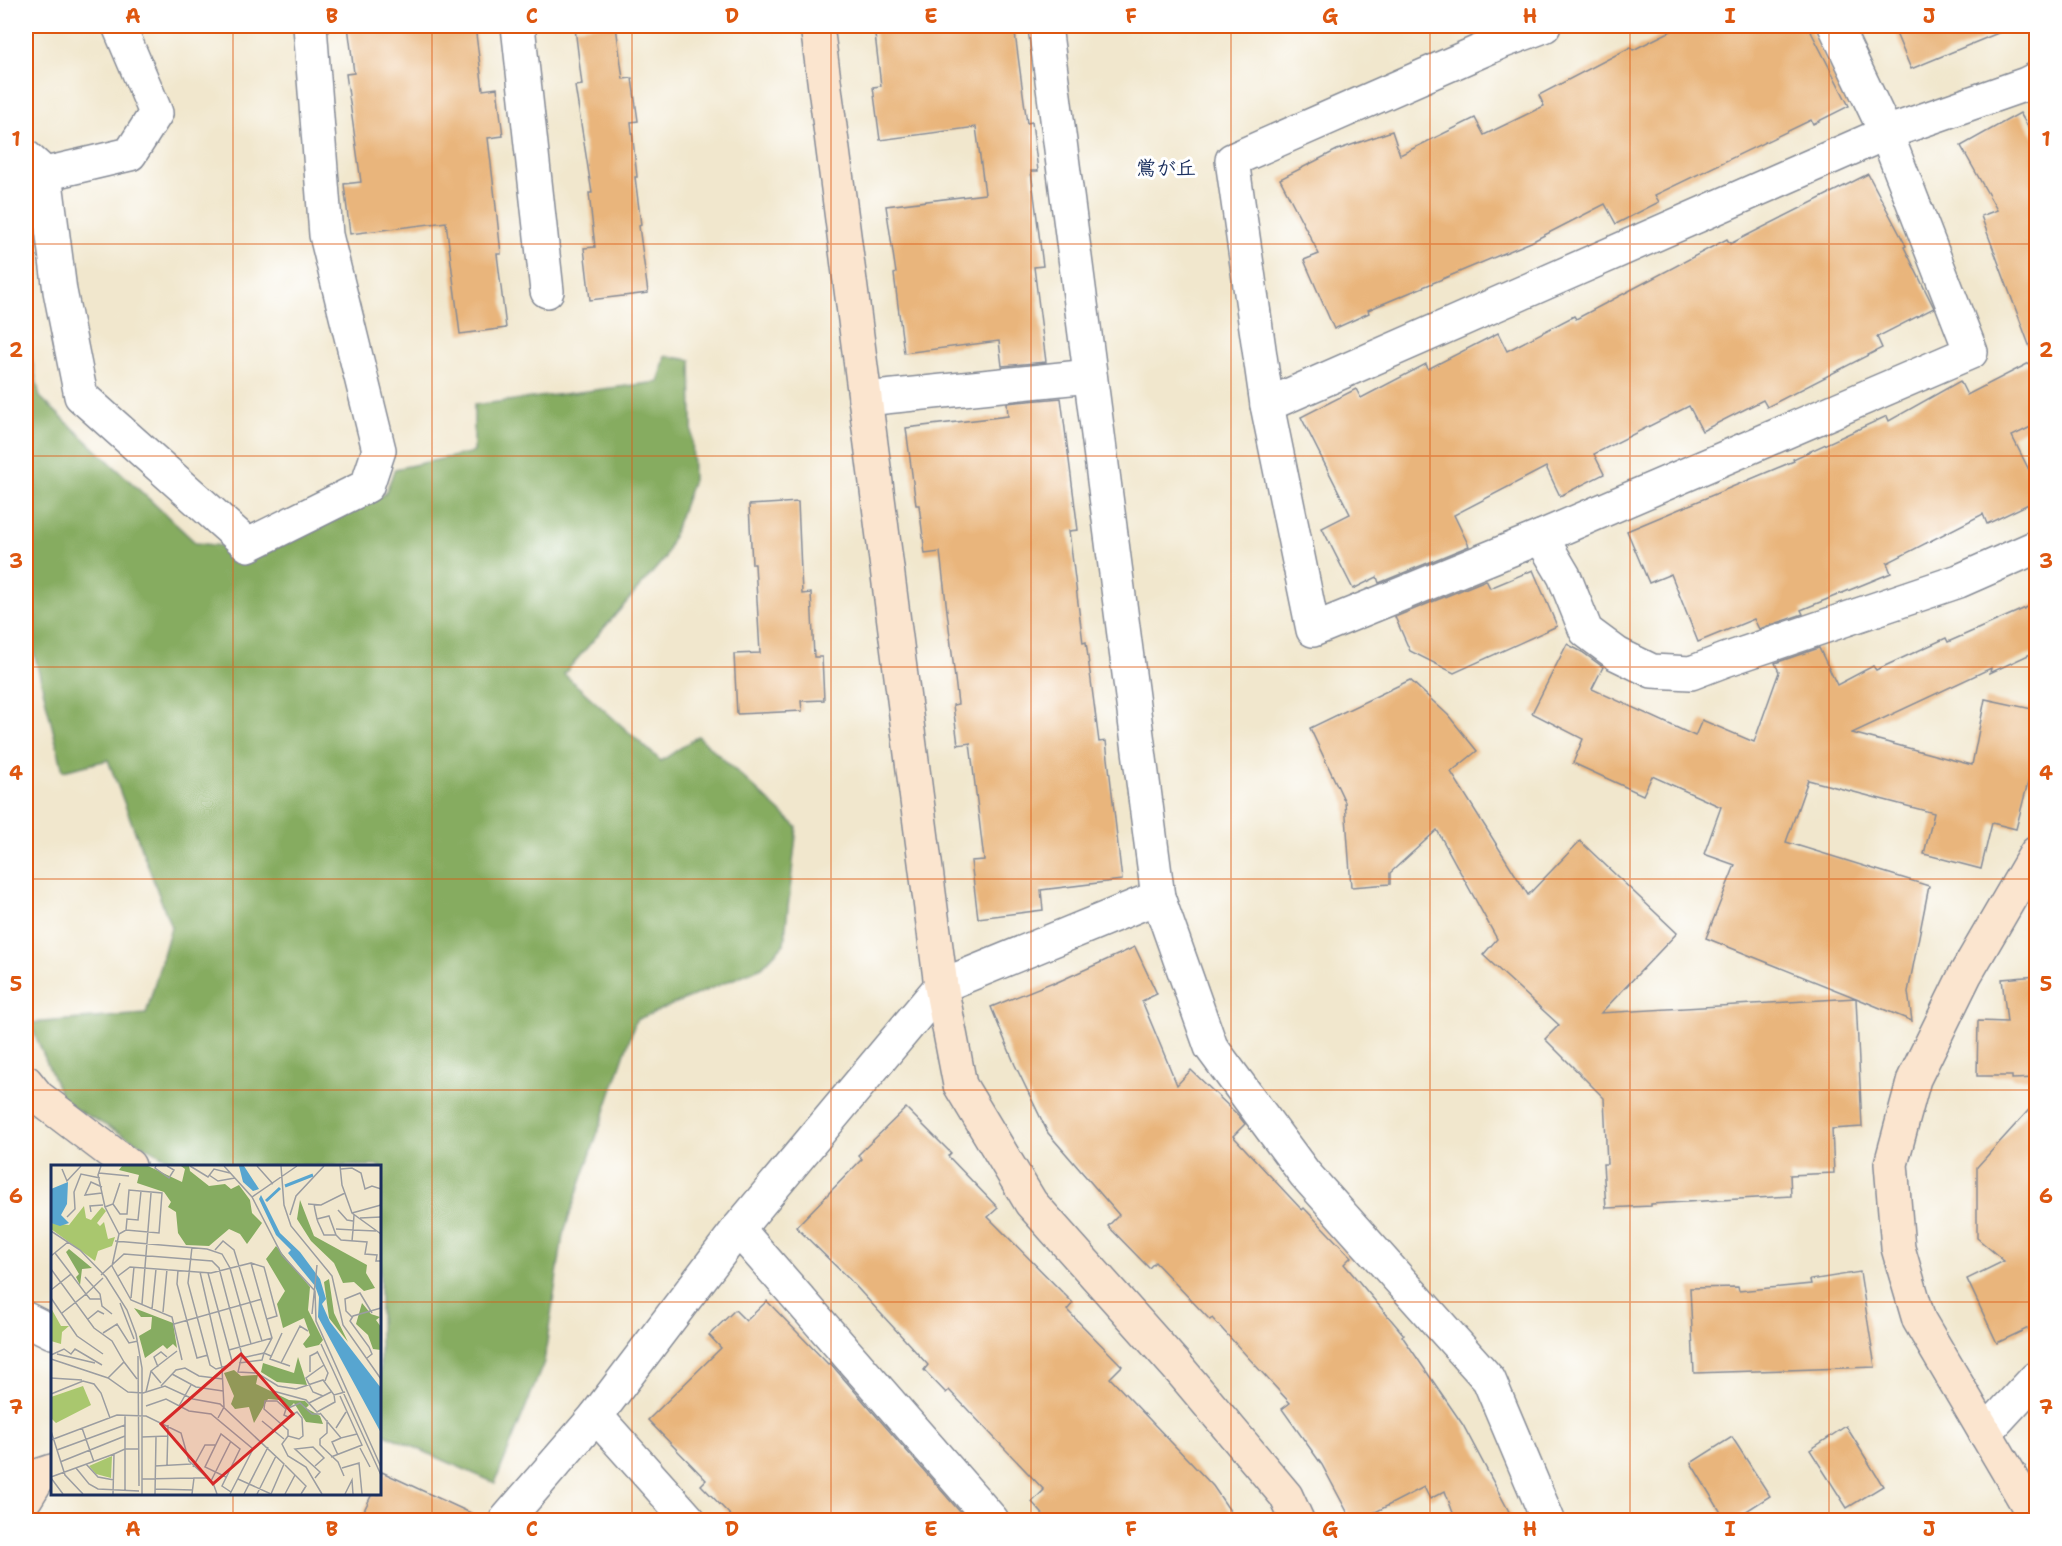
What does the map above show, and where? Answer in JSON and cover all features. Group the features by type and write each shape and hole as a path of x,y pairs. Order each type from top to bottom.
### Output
{"street":[{"path":"119,26 156,113 130,154 35,165 81,396 248,545 367,486 379,450 326,235 310,26"},
{"path":"518,26 547,291"},
{"path":"817,26 941,986 960,1085 1031,1203 1181,1371 1286,1496 1297,1521"},
{"path":"1045,26 1158,897 1211,1047 1305,1174 1489,1380 1548,1521"},
{"path":"1544,26 1497,34 1232,160 1267,405 1313,630 1541,537 1971,352 1886,133 1834,26"},
{"path":"1267,405 1886,133 2037,79"},
{"path":"865,399 1090,376"},
{"path":"1541,537 1564,576 1586,631 1617,654 1652,671 1691,673 1959,581 2037,547"},
{"path":"2037,853 1965,975 1914,1079 1891,1164 1898,1248 1920,1320 2037,1519"},
{"path":"506,1521 596,1416 738,1229 941,986 1158,897"},
{"path":"26,1082 38,1097 126,1165"},
{"path":"738,1229 992,1521"},
{"path":"26,1319 51,1332"},
{"path":"1985,1432 2037,1378"},
{"path":"596,1416 689,1521"}],"green space":[{"path":"26,334 40,397 196,543 270,551 385,494 395,469 474,452 474,405 659,382 665,356 691,360 693,480 665,558 564,674 661,761 698,736 797,827 784,944 762,967 636,1020 563,1235 544,1362 495,1483 381,1432 381,1165 179,1165 64,1103 30,1023 146,1014 171,927 108,760 63,771 26,620"}],"building":[{"path":"348,26 475,26 483,90 497,88 503,136 488,138 501,254 497,254 506,328 460,334 446,222 350,234 344,184 361,182 346,74 354,73"},
{"path":"616,26 623,79 632,78 638,121 631,122 637,177 635,177 648,293 590,300 584,248 595,247 589,193 592,193 575,86 582,85 575,28"},
{"path":"874,26 1014,26 1027,123 1032,122 1038,171 1031,171 1043,266 1034,267 1046,362 1002,366 999,341 904,353 886,206 985,194 976,127 880,140 873,87 881,86"},
{"path":"1681,26 1808,26 1849,106 1813,124 1811,120 1655,195 1659,202 1616,224 1605,204 1531,242 1368,310 1369,313 1334,329 1304,260 1319,254 1280,179 1337,150 1392,131 1400,155 1475,118 1484,135 1544,106 1539,95 1631,47 1633,50"},
{"path":"1893,26 2015,26 1911,69"},
{"path":"2020,113 2037,142 2037,352 2032,353 1981,216 1997,210 1961,146"},
{"path":"1868,174 1906,246 1904,247 1934,308 1877,337 1882,348 1767,407 1763,400 1702,431 1689,406 1594,454 1604,474 1560,496 1546,467 1454,515 1469,546 1379,583 1377,577 1353,589 1322,528 1350,514 1301,417 1356,389 1361,398 1426,364 1428,369 1498,333 1507,351 1574,316 1576,319 1727,239 1730,244"},
{"path":"2037,359 2037,424 2012,436 2037,486 2037,500 1987,524 1983,514 1887,563 1891,573 1801,610 1803,614 1759,629 1754,619 1698,642 1671,574 1649,583 1627,531 1794,461 1793,459 1887,416 1889,421 1960,381 1967,395"},
{"path":"1061,398 1078,530 1069,531 1083,643 1086,642 1099,742 1106,741 1122,880 1041,890 1043,910 978,918 971,861 984,860 970,743 958,745 953,705 958,704 940,552 925,554 906,428 1008,416 1007,403"},
{"path":"798,502 802,594 811,593 814,657 822,657 824,700 801,701 802,711 737,714 734,654 760,653 749,505"},
{"path":"1533,570 1557,626 1454,673 1410,651 1395,617 1486,580 1490,588"},
{"path":"2037,603 2037,651 1990,673 1991,668 1852,733 1972,765 1985,699 2037,710 2037,747 2016,829 1992,823 1981,869 1924,854 1934,813 1808,780 1786,842 1929,886 1908,992 1912,1021 1706,938 1735,865 1704,854 1721,807 1652,776 1643,795 1573,763 1583,739 1532,713 1567,644 1603,667 1592,689 1695,736 1702,720 1754,742 1779,672 1775,663 1819,648 1837,685 1873,666 1876,670 1946,638 1948,642"},
{"path":"1410,680 1448,715 1477,751 1451,772 1528,895 1580,841 1677,933 1601,1013 1856,998 1862,1127 1832,1129 1834,1173 1790,1175 1791,1196 1606,1208 1603,1164 1607,1164 1604,1098 1545,1039 1559,1025 1483,955 1497,939 1437,830 1390,873 1390,884 1351,887 1345,802 1310,728"},
{"path":"1135,947 1157,994 1142,1001 1177,1085 1191,1070 1238,1115 1245,1124 1233,1136 1302,1210 1304,1208 1351,1257 1344,1264 1404,1335 1402,1336 1463,1425 1514,1521 1456,1521 1445,1491 1430,1499 1424,1487 1358,1521 1352,1521 1322,1465 1282,1409 1290,1403 1212,1318 1210,1320 1155,1262 1149,1268 1108,1226 1119,1215 1048,1133 1015,1065 991,1007 1053,982 1053,984"},
{"path":"2037,976 2037,1078 2012,1079 2012,1076 1977,1076 1978,1021 2007,1022 2002,979"},
{"path":"2037,1101 2037,1324 1997,1343 1967,1279 2004,1261 1977,1238 1977,1167"},
{"path":"906,1108 951,1153 948,1156 998,1208 988,1217 1073,1303 1067,1310 1122,1366 1110,1378 1213,1486 1237,1521 1049,1521 1032,1502 1044,1490 949,1390 946,1393 924,1370 928,1365 850,1280 796,1227 862,1159 858,1155"},
{"path":"1860,1272 1875,1367 1694,1373 1690,1288 1738,1287 1739,1291 1811,1284 1810,1280"},
{"path":"767,1301 829,1365 830,1363 968,1521 736,1521 701,1485 706,1480 648,1420 721,1348 709,1335 735,1310 746,1321"},
{"path":"1846,1426 1883,1486 1847,1508 1810,1450"},
{"path":"1732,1437 1770,1496 1731,1521 1726,1521 1691,1463"},
{"path":"382,1472 488,1521 359,1521 372,1495 381,1495"}],"district":[{"name":"鴬が丘","path":"1166,168"}]}
